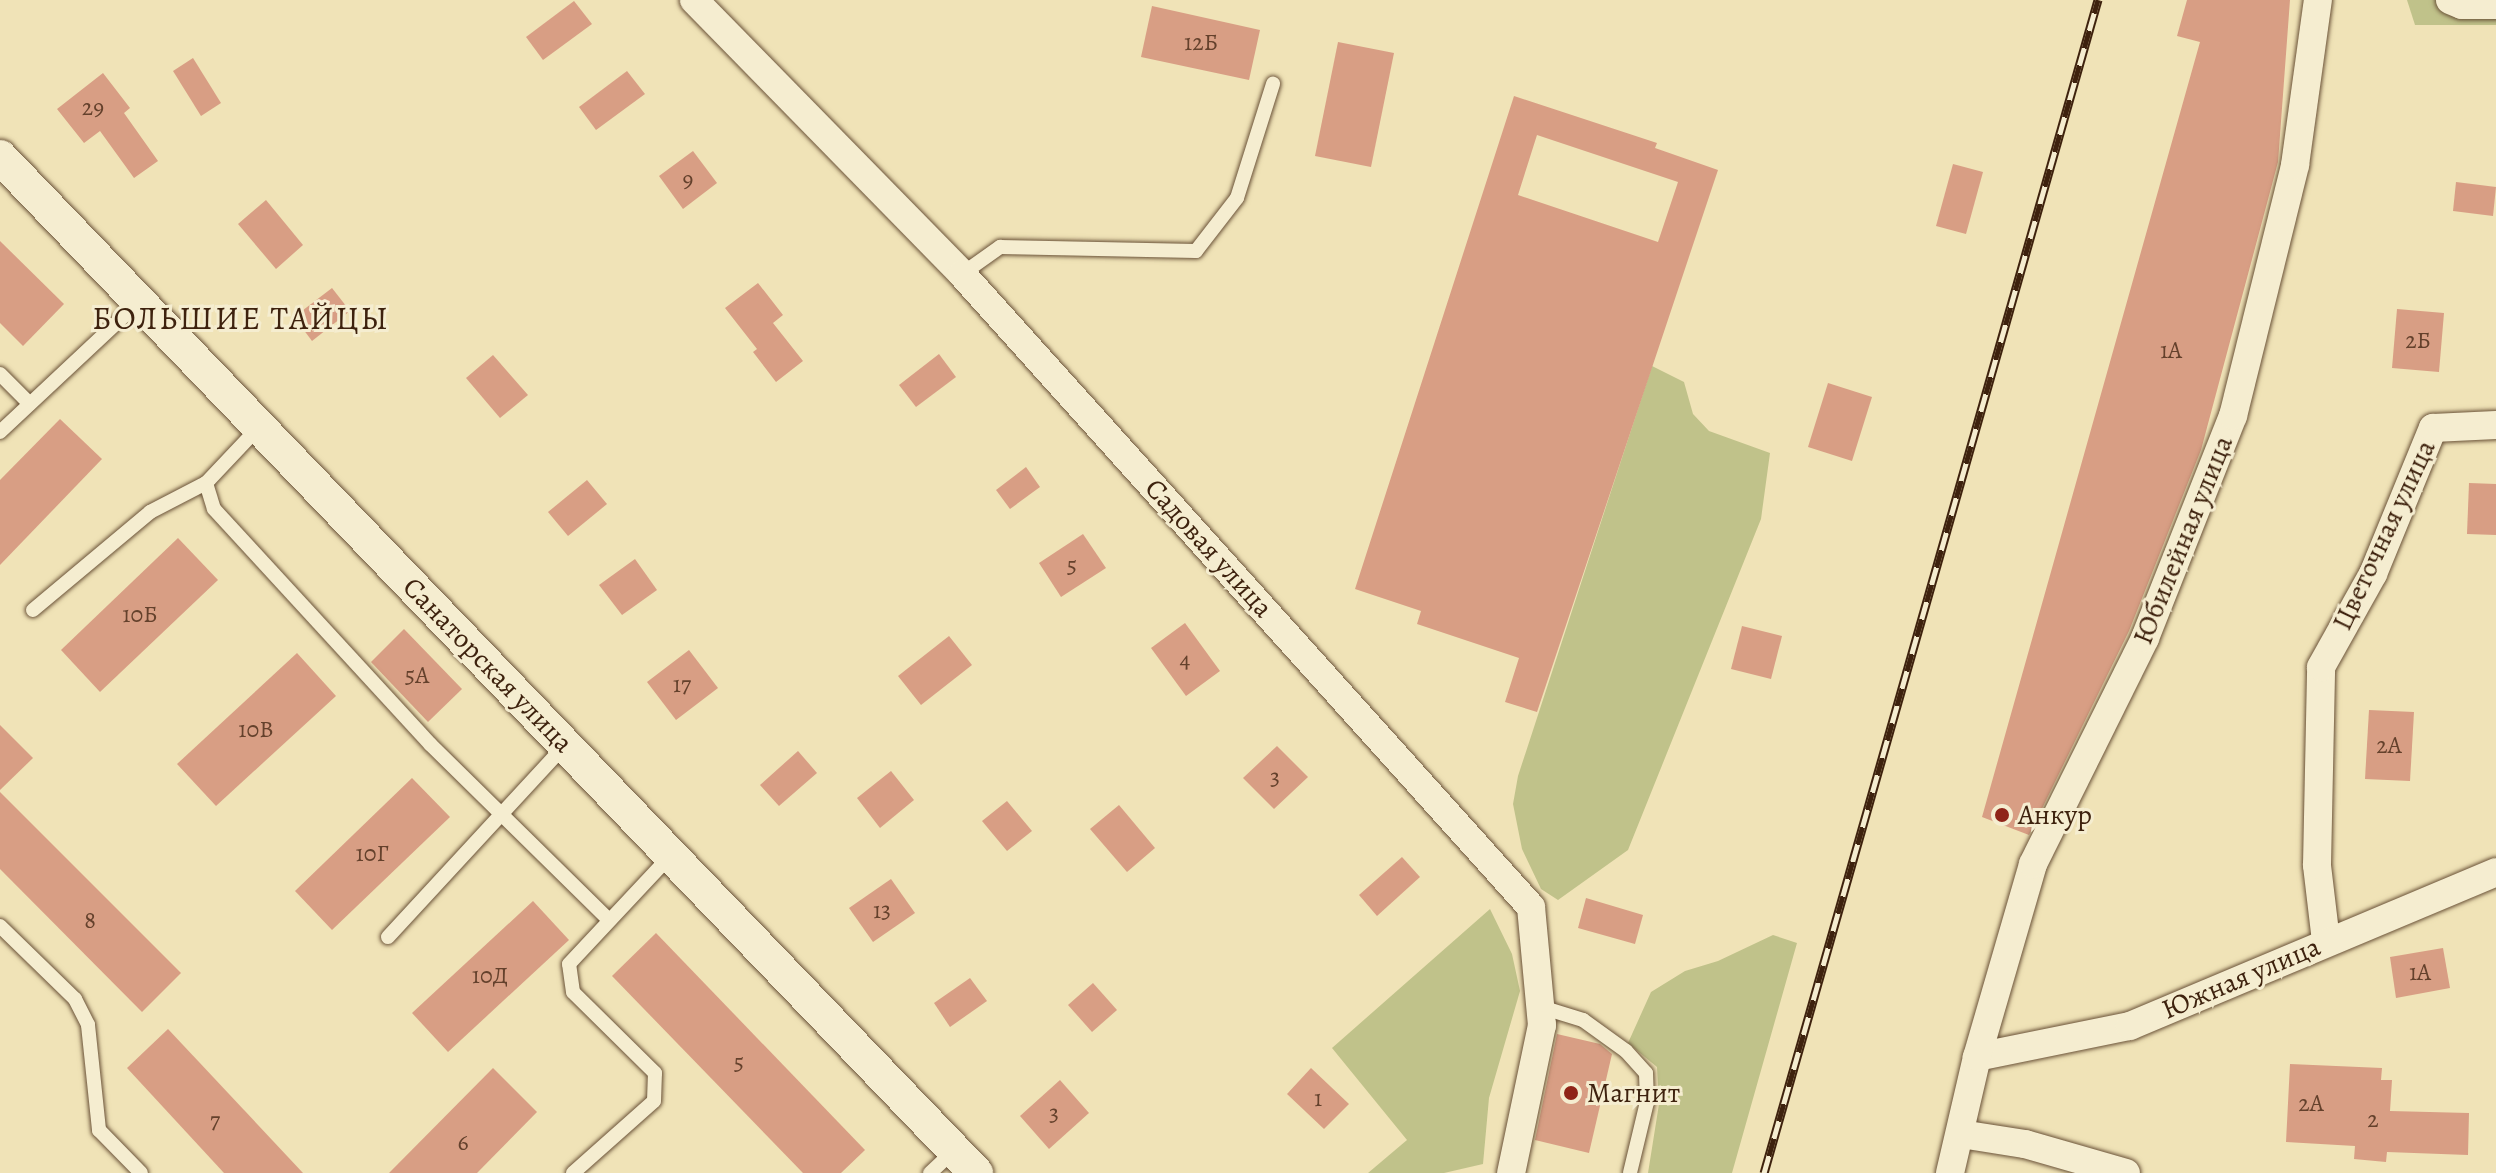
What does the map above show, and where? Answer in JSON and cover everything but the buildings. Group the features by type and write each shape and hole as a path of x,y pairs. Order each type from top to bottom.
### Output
{"street":[{"name":"Садовая улица","path":"694,0 962,274 1531,907 1542,1025 1511,1173"},
{"name":"Юбилейная улица","path":"1950,1173 1977,1057 2033,864 2145,638 2233,416 2295,165 2318,0"},
{"path":"2450,0 2462,5 2496,5"},
{"name":"Санаторская улица","path":"0,157 671,855 954,1166"},
{"name":"Цветочная улица","path":"2326,941 2317,865 2321,667 2373,574 2433,428 2496,425"},
{"name":"Южная улица","path":"1977,1057 2130,1026 2496,872"},
{"path":"1961,1134 2025,1144 2126,1173"}],"lane":[{"path":"962,274 1000,247 1196,251 1237,198 1273,84"},
{"path":"0,432 139,302"},
{"path":"0,374 30,404"},
{"path":"33,610 150,512 206,483 259,427"},
{"path":"206,483 214,509 430,744 609,920"},
{"path":"388,937 565,745"},
{"path":"573,1173 654,1101 655,1073 573,992 569,964 671,855"},
{"path":"0,926 75,999 88,1025 99,1130 141,1173"},
{"path":"1541,1007 1583,1020 1626,1051 1646,1073 1647,1102 1630,1173"}],"green space":[{"path":"2407,0 2496,0 2496,25 2415,25"},
{"path":"1652,366 1684,382 1693,414 1709,431 1770,453 1761,519 1628,850 1558,900 1541,889 1522,849 1513,804 1518,776"},
{"path":"1490,909 1512,954 1520,991 1489,1098 1483,1164 1444,1173 1368,1173 1407,1140 1332,1048"},
{"path":"1773,935 1797,943 1732,1173 1648,1173 1659,1104 1657,1067 1628,1043 1651,992 1685,971 1718,961"}],"railway":[{"path":"1764,1173 2098,0"}],"place":[{"name":"Анкур","path":"2002,815"},
{"name":"Магнит","path":"1571,1093"}],"district":[{"name":"БОЛЬШИЕ ТАЙЦЫ","path":"241,318"}]}
